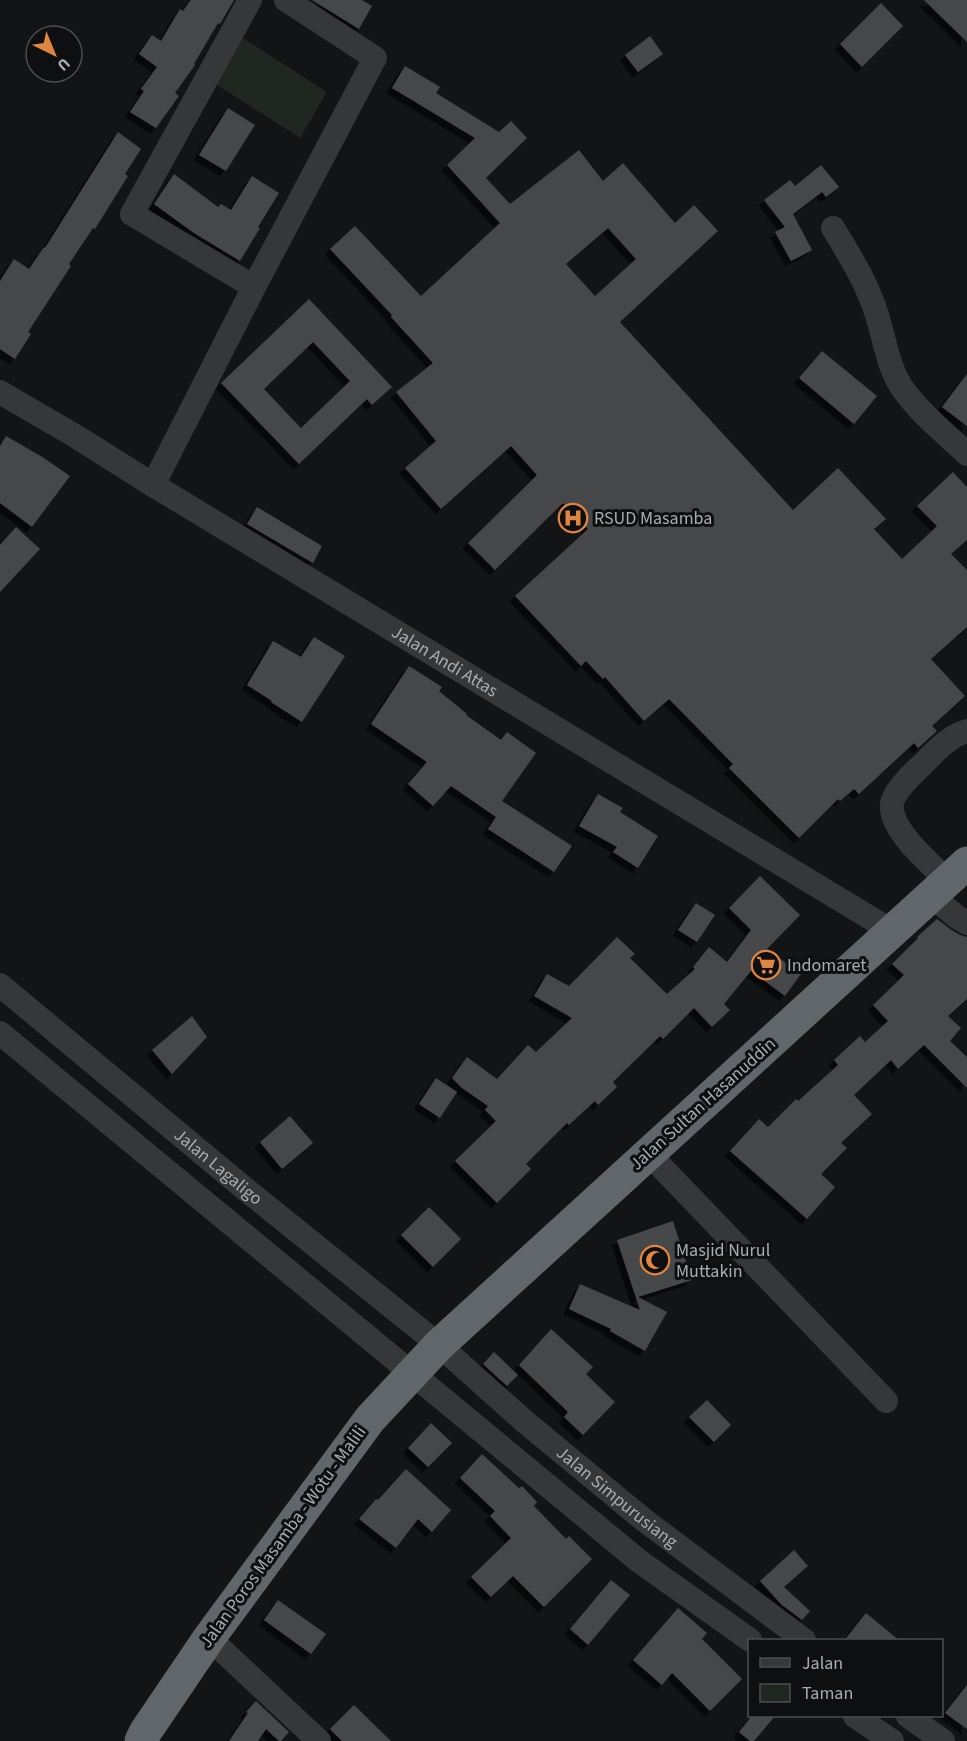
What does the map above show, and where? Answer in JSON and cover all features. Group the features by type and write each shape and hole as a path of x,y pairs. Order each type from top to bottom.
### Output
{"highway":[{"name":"Jalan Sultan Hasanuddin","path":"439,1345 949,880"},
{"name":"Jalan Poros Masamba - Wotu - Malili","path":"141,1741 209,1638 370,1419 439,1345"}],"street":[{"path":"250,0 132,214 254,287"},
{"path":"153,485 375,58 286,0"},
{"path":"834,228 863,278 876,314 888,359 904,391 967,454"},
{"name":"Jalan Andi Attas","path":"0,392 78,437 153,485 892,931"},
{"path":"967,731 948,740 917,768 903,784 892,803 894,819 905,837 949,880 957,917 967,923"},
{"name":"Jalan Lagaligo","path":"0,986 244,1188 439,1345"},
{"name":"Jalan Lagaligo","path":"0,1033 411,1373"},
{"path":"648,1153 886,1401"},
{"name":"Jalan Simpurusiang","path":"439,1345 524,1421 644,1520 801,1639"},
{"name":"Jalan Simpurusiang","path":"411,1373 639,1561 748,1640"},
{"path":"209,1638 319,1741"},
{"path":"856,1717 892,1741"},
{"path":"909,1717 943,1741"}],"green space":[{"path":"243,38 327,92 300,138 214,83"}],"building":[{"path":"191,0 234,0 220,24 218,23 195,65 175,93 179,96 156,128 130,112 144,91 141,89 157,67 139,54 152,35 161,41 180,9 183,11"},
{"path":"312,0 362,0 372,6 359,29"},
{"path":"924,0 967,0 967,42"},
{"path":"881,3 903,26 862,67 840,44"},
{"path":"650,36 663,54 638,72 625,55"},
{"path":"405,66 440,87 436,93 499,132 511,121 527,138 486,178 510,204 579,150 603,181 623,163 675,223 694,205 718,231 620,322 793,510 838,468 886,519 874,529 902,559 937,526 917,506 953,472 967,487 967,540 951,554 967,570 967,627 931,659 965,696 932,726 937,731 918,748 914,743 859,794 854,789 840,801 838,799 799,838 729,768 733,764 669,699 644,721 605,677 603,679 586,661 581,666 515,596 588,529 563,503 495,570 468,543 537,475 511,446 441,509 405,468 436,441 396,392 433,363 330,249 355,226 421,296 500,223 447,165 475,138 392,88","holes":["608,228 636,259 595,296 566,264"]},
{"path":"228,108 255,125 226,171 199,155"},
{"path":"118,132 141,149 125,174 128,176 95,229 93,228 69,264 71,266 28,332 31,334 15,359 0,349 0,281 14,259 29,269 45,248"},
{"path":"821,165 839,187 826,197 822,192 793,214 812,250 791,261 775,232 785,227 764,200 790,180 795,186"},
{"path":"174,174 218,207 221,204 231,210 252,176 279,193 240,261 194,233 154,204"},
{"path":"309,299 392,387 372,405 367,399 299,464 221,383","holes":["313,342 350,381 301,428 264,389"]},
{"path":"822,351 877,396 854,424 799,378"},
{"path":"967,374 967,426 942,407"},
{"path":"6,436 70,476 32,527 0,503 0,446"},
{"path":"257,507 322,546 313,563 247,524"},
{"path":"16,527 40,549 0,592 0,545"},
{"path":"314,637 345,656 302,722 247,685 273,641 301,657"},
{"path":"409,666 442,687 439,691 466,715 501,740 507,732 536,753 502,801 572,846 554,872 488,829 496,817 451,786 433,806 408,784 427,762 371,724"},
{"path":"598,794 623,808 620,812 658,836 638,868 613,852 617,847 579,826"},
{"path":"760,876 800,915 767,949 801,974 785,996 751,971 724,1004 730,1010 712,1027 694,1008 663,1039 660,1036 613,1082 617,1087 598,1105 595,1101 569,1125 567,1123 526,1164 531,1169 497,1203 455,1161 496,1121 485,1110 488,1106 452,1078 467,1057 497,1079 528,1045 536,1052 572,1018 534,996 547,974 569,986 617,937 635,954 630,958 667,994 695,969 693,967 709,947 727,962 751,930 729,908"},
{"path":"696,903 715,915 697,942 678,930"},
{"path":"937,919 960,935 967,937 967,999 948,1016 961,1028 950,1041 967,1057 967,1088 924,1045 898,1069 891,1060 854,1095 872,1114 841,1143 847,1148 821,1174 835,1187 807,1219 730,1151 759,1119 768,1127 796,1099 798,1101 838,1065 834,1060 860,1036 865,1042 888,1021 873,1005 904,975 892,964"},
{"path":"192,1016 207,1037 172,1074 152,1050"},
{"path":"436,1078 457,1092 440,1118 419,1104"},
{"path":"290,1116 313,1143 282,1169 260,1142"},
{"path":"429,1207 461,1239 433,1267 401,1235"},
{"path":"673,1221 692,1280 638,1297 667,1312 645,1351 610,1331 611,1329 569,1309 580,1284 640,1310 617,1240"},
{"path":"551,1329 593,1367 586,1374 615,1402 583,1435 564,1417 568,1412 519,1365"},
{"path":"494,1352 518,1375 507,1386 483,1364"},
{"path":"707,1400 731,1425 714,1442 689,1417"},
{"path":"431,1423 452,1443 428,1467 408,1448"},
{"path":"482,1454 519,1488 522,1486 537,1502 534,1506 566,1539 569,1536 592,1559 544,1607 513,1576 491,1597 471,1577 511,1538 490,1516 495,1511 460,1478"},
{"path":"406,1469 451,1510 432,1532 418,1519 396,1548 359,1519"},
{"path":"794,1550 808,1566 784,1587 810,1611 802,1620 782,1605 760,1581"},
{"path":"611,1580 630,1595 588,1645 570,1629"},
{"path":"278,1600 326,1634 311,1654 264,1620"},
{"path":"678,1608 707,1633 702,1639 742,1679 710,1711 672,1673 662,1685 633,1660"},
{"path":"866,1613 898,1639 846,1639"},
{"path":"967,1685 967,1729 945,1713"},
{"path":"256,1701 289,1732 281,1741 266,1729 258,1741 229,1741 248,1713 246,1712"},
{"path":"354,1705 391,1741 342,1741 330,1729"},
{"path":"751,1717 774,1717 754,1741 750,1741 739,1732"}],"place":[{"name":"RSUD Masamba","path":"573,518"},
{"name":"Indomaret","path":"766,965"},
{"name":"Masjid Nurul Muttakin","path":"655,1260"}]}
